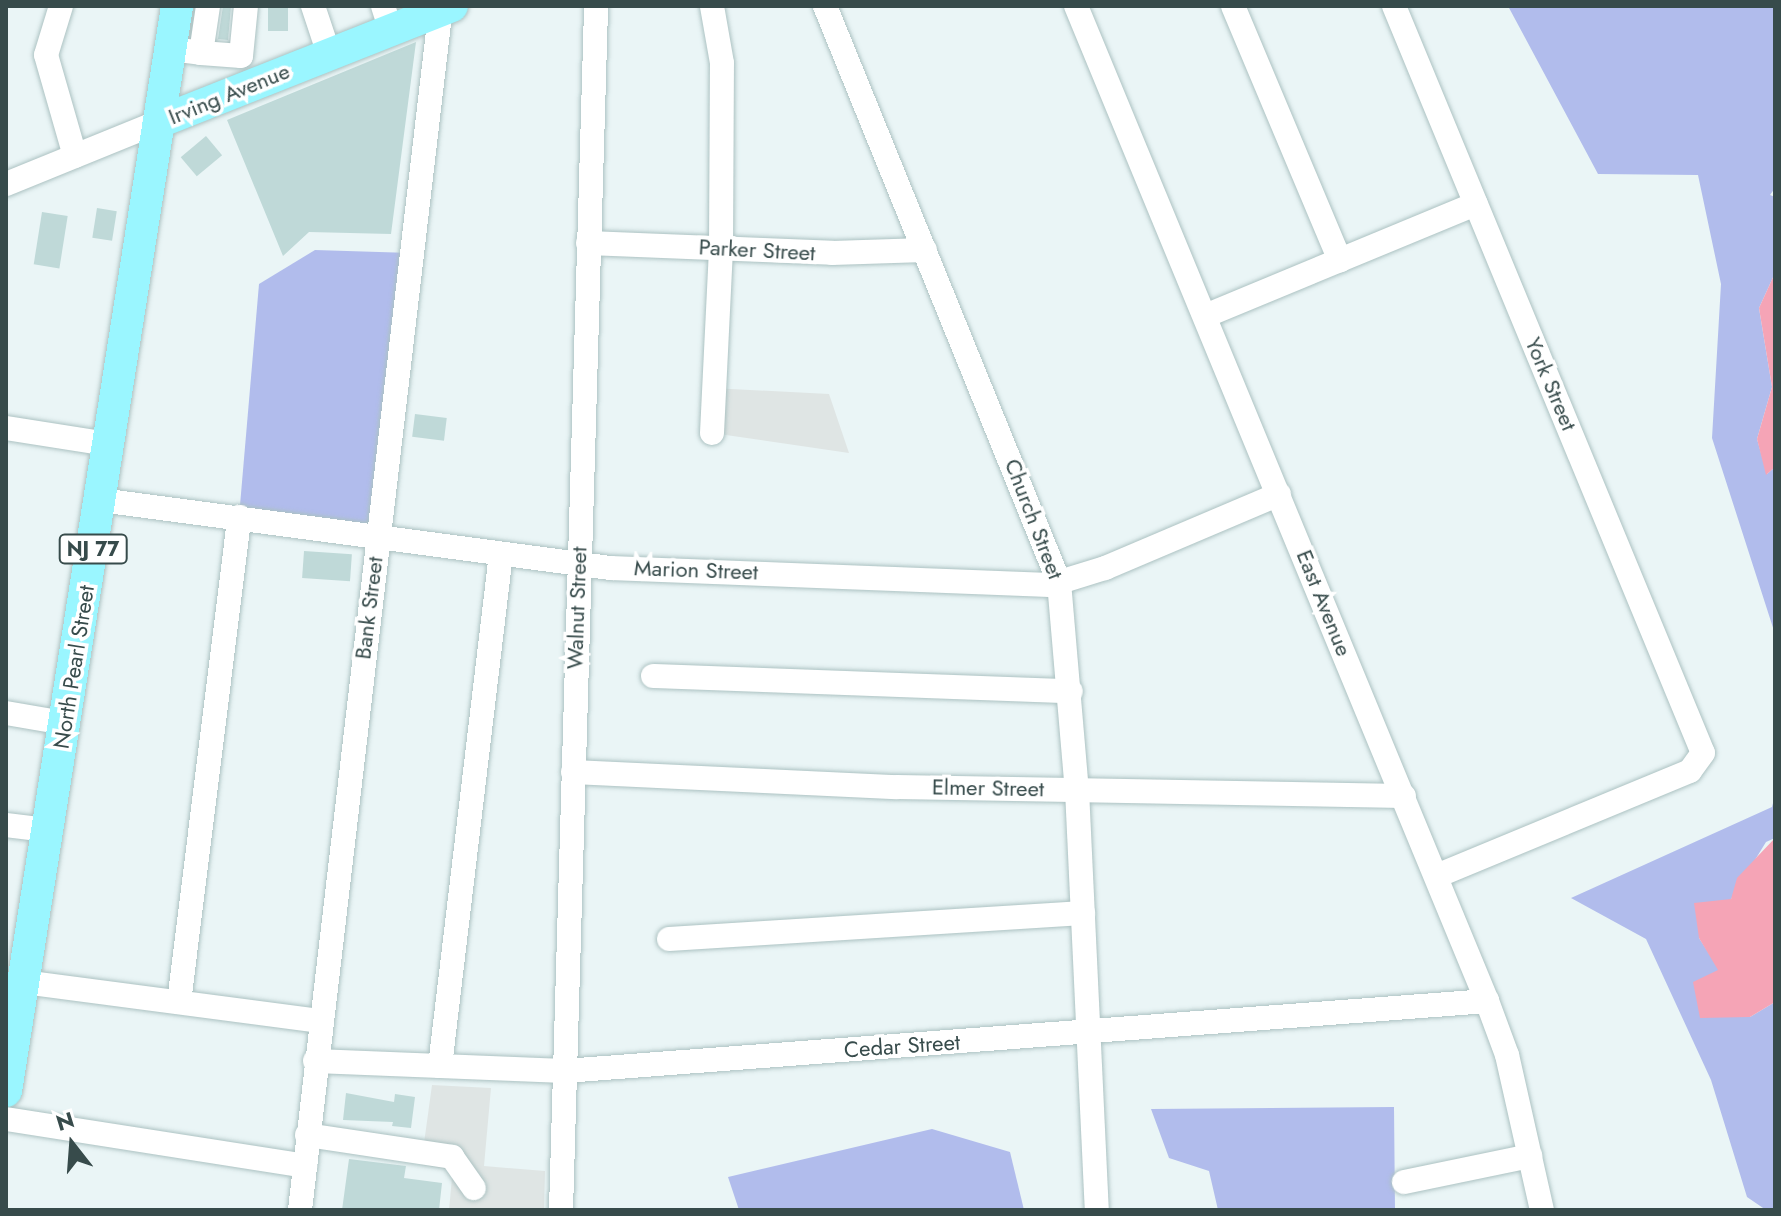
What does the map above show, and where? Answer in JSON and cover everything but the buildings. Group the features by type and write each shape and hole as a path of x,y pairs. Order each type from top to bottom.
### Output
{"main road":[{"name":"North Pearl Street","path":"6,1091 159,122 186,51 177,6"},
{"name":"Irving Avenue","path":"159,122 246,70 329,54 387,18 444,8"}],"street":[{"path":"61,6 46,55 75,156"},
{"path":"208,6 186,51 246,70 246,6"},
{"path":"313,6 329,54"},
{"name":"Walnut Street","path":"561,1210 596,6"},
{"path":"712,6 722,63 721,248 712,433"},
{"name":"Church Street","path":"825,6 1059,582 1071,691 1077,790 1097,1210"},
{"name":"East Avenue","path":"1076,6 1487,1001 1507,1055 1542,1210"},
{"path":"1233,6 1340,260"},
{"name":"York Street","path":"1394,6 1699,739 1700,763 1437,876"},
{"name":"Bank Street","path":"300,1210 377,537 444,8"},
{"name":"Irving Avenue","path":"6,184 159,122"},
{"path":"1205,316 1476,204"},
{"name":"Parker Street","path":"588,243 925,250"},
{"path":"6,428 108,444"},
{"name":"Marion Street","path":"100,500 579,564 1059,582 1279,494"},
{"path":"179,1002 239,517"},
{"path":"440,1066 501,554"},
{"path":"653,676 1071,691"},
{"path":"6,713 64,723"},
{"name":"Elmer Street","path":"573,772 1077,790 1404,796"},
{"path":"6,825 47,830"},
{"path":"669,939 1083,913"},
{"path":"23,982 320,1021"},
{"name":"Cedar Street","path":"315,1061 565,1071 1487,1001"},
{"path":"6,1119 305,1166"},
{"path":"307,1135 452,1157 474,1188"},
{"path":"1404,1182 1530,1156"}],"shaded area":[{"path":"1508,6 1775,6 1775,188 1770,195 1775,197 1775,273 1759,308 1772,387 1757,439 1767,474 1775,467 1775,634 1712,438 1721,284 1698,175 1598,174"},
{"path":"315,250 411,253 377,537 239,517 259,284"},
{"path":"1775,273 1775,467 1766,475 1757,439 1772,387 1759,308"},
{"path":"712,388 829,394 849,453 712,433"},
{"path":"1775,795 1775,838 1766,842 1731,899 1699,938 1750,1017 1775,1002 1775,1210 1766,1210 1747,1197 1711,1080 1646,939 1571,898 1772,807"},
{"path":"1775,838 1775,1002 1750,1017 1700,1018 1693,982 1718,970 1699,938 1694,903 1731,899 1737,878"},
{"path":"432,1085 491,1088 484,1166 545,1171 544,1210 449,1210 452,1178 464,1180 465,1172 421,1165"},
{"path":"1394,1107 1395,1210 1218,1210 1209,1171 1169,1158 1151,1109"},
{"path":"932,1129 1010,1152 1024,1210 739,1210 728,1177"}]}
